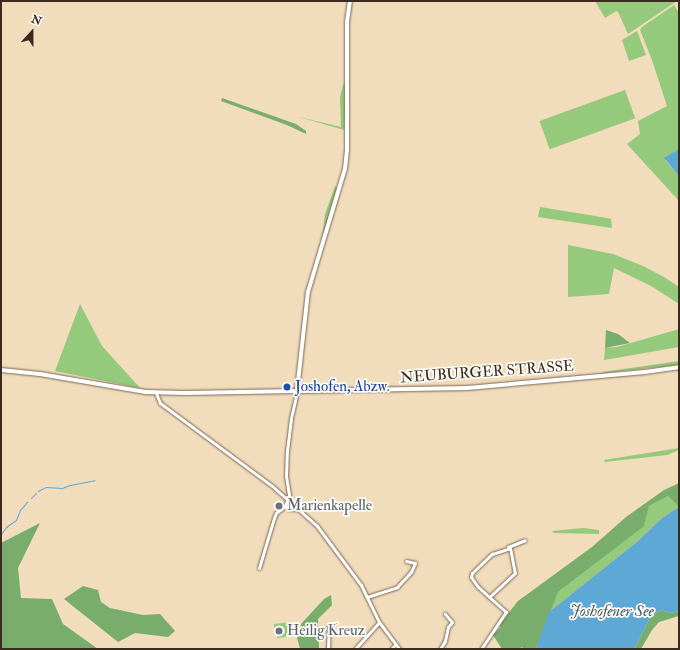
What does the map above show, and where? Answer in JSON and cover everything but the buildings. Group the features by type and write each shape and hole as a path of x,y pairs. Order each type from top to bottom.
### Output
{"main road":[{"path":"297,391 308,292 345,169 347,155 347,22 350,1"},
{"name":"NEUBURGER STRASSE","path":"1,370 40,374 115,388 156,393 467,388 645,372 679,367"}],"street":[{"path":"259,568 276,513 285,506 287,498 287,451 290,418 297,391"},
{"path":"156,393 160,403 287,498 326,536 349,568 367,597 379,622 399,649"},
{"path":"285,506 289,509 299,509"},
{"path":"481,649 488,636 506,614 471,578 472,573 492,554 525,540"},
{"path":"489,597 515,573 511,550 507,548"},
{"path":"367,597 397,587 411,572 415,563 408,563 406,561"},
{"path":"440,649 445,641 448,627 452,622 445,614"},
{"path":"355,649 379,622"},
{"path":"328,649 329,626"},
{"path":"391,649 395,645"}],"green space":[{"path":"595,1 677,1 628,34 618,12 616,11 605,18"},
{"path":"674,5 679,13 679,149 665,160 679,176 679,201 627,144 640,134 638,121 667,106 652,60 640,30 642,27"},
{"path":"637,31 646,55 629,61 622,40"},
{"path":"346,82 344,130 299,117 341,127 340,97 343,85"},
{"path":"625,90 635,118 550,149 539,121"},
{"path":"222,98 296,124 306,131 306,134 287,125 221,101"},
{"path":"335,186 338,188 322,239 325,214"},
{"path":"540,207 611,219 612,228 538,217"},
{"path":"568,245 613,254 643,266 664,277 679,287 679,304 651,286 614,268 609,294 568,297"},
{"path":"80,304 102,346 140,388 55,371"},
{"path":"679,329 679,347 604,360 605,348 617,347"},
{"path":"606,330 618,334 630,343 605,348"},
{"path":"679,361 679,365 603,373 603,372"},
{"path":"679,448 679,450 667,455 605,462 604,460"},
{"path":"679,483 679,507 668,496 649,506 644,526 558,592 536,649 523,649 522,647 519,649 502,649 493,635 501,627 499,625 518,601 592,547 626,517 664,490"},
{"path":"668,496 679,507 662,518 638,541 549,612 558,592 643,526 649,506"},
{"path":"40,523 18,568 21,598 52,599 63,624 98,649 1,649 1,543"},
{"path":"583,528 599,530 599,534 554,533 552,531"},
{"path":"83,586 98,590 101,602 110,608 143,615 160,614 175,631 168,637 135,633 118,642 64,599"},
{"path":"331,595 332,605 318,619 319,649 300,649 297,638 301,624 324,599"},
{"path":"661,610 670,613 679,611 679,616 659,622 652,630 641,649 634,649 651,616"},
{"path":"291,622 292,631 285,637 277,638 277,635 285,633 284,627 274,628 274,624"}],"water":[{"path":"679,149 679,176 664,158"},
{"name":"Joshofener See","path":"679,507 679,611 670,613 661,610 651,616 634,649 536,649 549,612 638,541 662,518"}],"waterway":[{"path":"38,491 46,487 62,488 95,480"},
{"path":"31,498 36,493"},
{"path":"1,534 6,527 16,520 20,510 27,502"}],"place":[{"name":"Joshofen, Abzw.","path":"287,387"},
{"name":"Marienkapelle","path":"279,506"},
{"name":"Heilig Kreuz","path":"279,631"}]}
